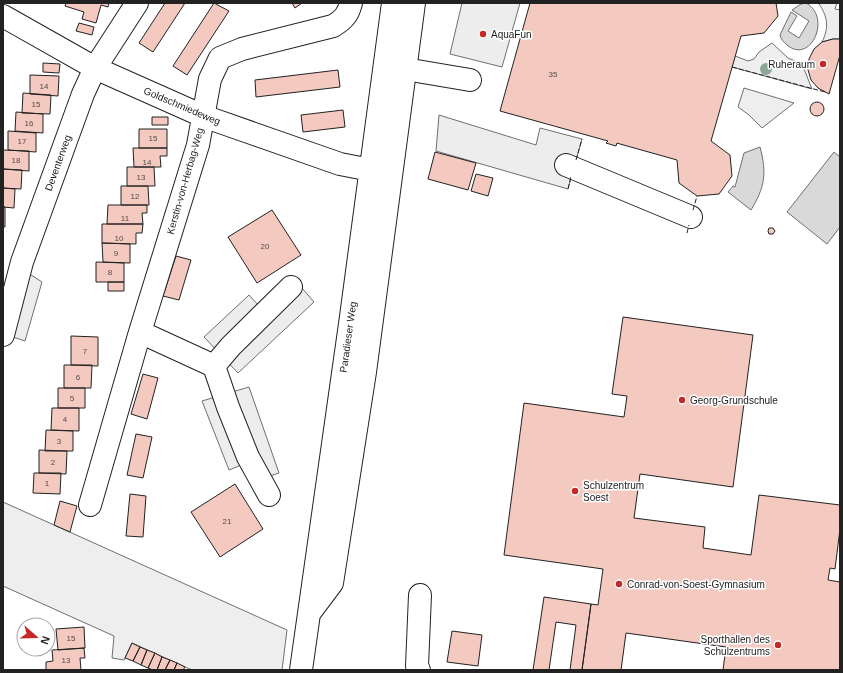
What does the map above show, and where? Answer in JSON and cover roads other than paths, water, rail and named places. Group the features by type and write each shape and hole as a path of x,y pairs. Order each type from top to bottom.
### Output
{"street":[{"name":"Deventerweg","path":"3,335 22,262 83,94 95,68 138,3"},
{"name":"Kerstin-von-Herbag-Weg","path":"90,505 140,332 198,145 210,79 220,58 242,50 333,26 343,19 349,10 351,3"},
{"name":"Paradieser Weg","path":"301,670 371,170 384,150 393,3"},
{"path":"310,612 332,583 365,372 384,150 405,69 414,3"},
{"name":"Goldschmiedeweg","path":"3,16 95,68 204,116 340,164 371,170"},
{"path":"405,69 470,80"},
{"path":"566,165 691,217"},
{"path":"214,366 231,346 291,287"},
{"path":"140,332 214,366 228,407 248,457 269,495"},
{"path":"419,670 417,666 420,595"}],"place":[{"name":"AquaFun","path":"483,34"},
{"name":"Ruheraum","path":"823,64"},
{"name":"Georg-Grundschule","path":"682,400"},
{"name":"Schulzentrum Soest","path":"575,491"},
{"name":"Conrad-von-Soest-Gymnasium","path":"619,584"},
{"name":"Sporthallen des Schulzentrums","path":"778,645"}]}
